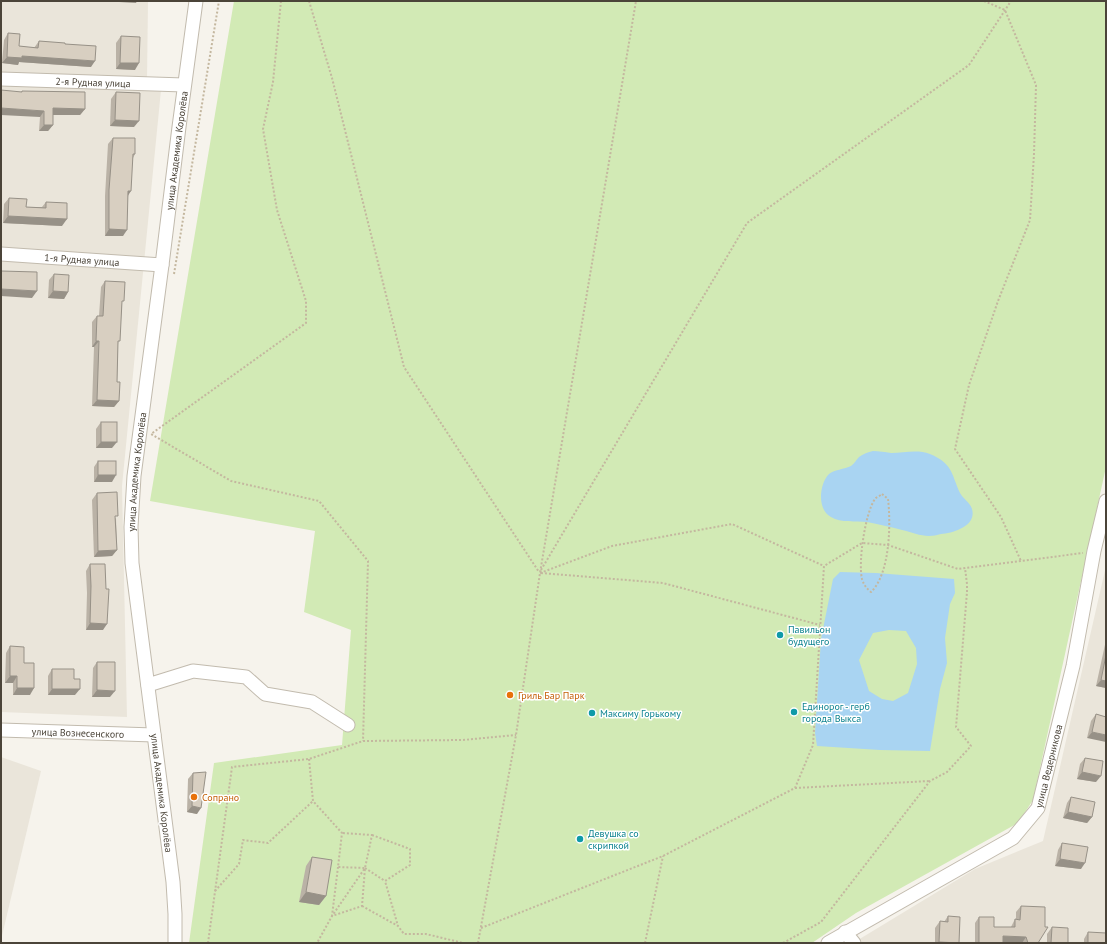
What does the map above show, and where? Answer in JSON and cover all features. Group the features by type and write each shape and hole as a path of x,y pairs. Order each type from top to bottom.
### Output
{"street":[{"name":"улица Академика Королёва","path":"175,943 176,914 173,882 132,563 131,503 196,1"},
{"name":"2-я Рудная улица","path":"1,79 184,86"},
{"name":"1-я Рудная улица","path":"1,254 162,265"},
{"name":"улица Ведерникова","path":"828,943 1013,838 1038,808 1073,666 1094,551 1106,500"},
{"path":"148,685 193,671 246,677 265,694 312,702 348,725"},
{"name":"улица Вознесенского","path":"1,730 154,735"},
{"path":"845,932 854,943"}],"path":[{"path":"174,274 219,1"},
{"path":"152,434 306,323 306,301 277,210 263,129 273,82 281,1"},
{"path":"309,1 332,78 404,366 540,573"},
{"path":"478,943 516,735 540,573 636,1"},
{"path":"984,1 1006,10 1036,85 1030,220 998,301 969,385 955,449 1001,517 1021,561"},
{"path":"540,573 747,223 969,65 1012,1"},
{"path":"150,442 152,427"},
{"path":"152,434 231,481 319,501 368,561 363,741"},
{"path":"882,494 888,499 890,515 888,545 886,563 877,586 871,592 866,588 862,578 862,543 869,514 875,498 882,494"},
{"path":"540,573 612,546 732,524 824,566"},
{"path":"824,566 862,543 888,545 958,569 1094,551"},
{"path":"795,788 813,745 824,566"},
{"path":"783,943 821,922 930,781 947,772 971,746 956,727 968,584 965,568"},
{"path":"540,573 664,583 820,625"},
{"path":"208,943 232,767 309,759 363,741 463,740 516,735"},
{"path":"309,759 313,801 342,833 372,836 410,849 410,865 385,881"},
{"path":"481,928 663,856 795,788 930,781"},
{"path":"215,892 239,864 243,840 268,843 313,801"},
{"path":"332,916 342,833"},
{"path":"362,906 366,868 372,836"},
{"path":"645,943 663,856"},
{"path":"338,868 366,868 385,881 398,926 404,934 426,934 463,943"},
{"path":"317,943 332,916 366,868"},
{"path":"332,916 362,906 398,926"}],"shaded area":[{"path":"1,1 148,1 147,80 1,72"},
{"path":"1,85 161,90 122,486 127,717 1,712"},
{"path":"1106,566 1106,943 853,943 975,869 1043,841"},
{"path":"1,757 41,771 1,940"}],"green space":[{"path":"234,1 1106,1 1106,467 1033,800 1018,823 856,913 812,943 189,943 214,763 342,745 351,630 304,612 315,531 150,501"}],"water":[{"path":"873,451 891,453 920,452 930,454 938,458 947,465 953,475 961,495 971,507 973,515 971,520 963,528 929,536 919,535 867,522 844,521 835,519 826,514 823,509 821,497 823,484 826,478 831,473 851,466 859,457"},
{"path":"840,572 876,573 954,579 955,593 950,604 945,638 947,663 940,689 930,751 880,750 817,746 815,733 821,639 833,579","holes":["889,630 906,631 916,648 917,664 908,693 893,701 882,699 869,691 859,660 873,633"]}],"building":[{"path":"8,33 20,34 19,46 38,48 39,41 96,46 95,61 22,56 22,58 7,57"},
{"path":"121,36 140,37 139,63 120,63"},
{"path":"1,90 22,92 85,92 85,109 53,108 53,125 44,125 44,111 1,108"},
{"path":"116,92 140,93 139,121 115,120"},
{"path":"113,138 135,138 135,154 133,154 131,191 128,191 127,230 109,229 109,190"},
{"path":"9,198 27,199 26,207 46,208 46,202 67,203 67,219 8,216"},
{"path":"1,271 37,272 37,291 1,289"},
{"path":"54,274 69,275 68,292 53,291"},
{"path":"105,281 125,282 124,301 122,301 120,341 118,341 117,382 120,382 119,401 97,400 99,341 96,341 97,316 103,316"},
{"path":"101,422 117,422 117,442 101,442"},
{"path":"98,461 116,461 116,475 98,475"},
{"path":"117,492 118,516 115,516 117,550 98,551 97,493"},
{"path":"90,564 105,564 106,589 109,589 107,624 90,623"},
{"path":"10,646 24,647 24,663 34,663 34,688 17,688 17,676 10,676"},
{"path":"1106,655 1106,681 1101,680"},
{"path":"97,662 115,662 115,691 97,690"},
{"path":"52,669 74,669 74,679 80,679 80,689 52,689"},
{"path":"1096,714 1106,717 1106,735 1092,732"},
{"path":"1085,758 1103,761 1101,776 1082,772"},
{"path":"206,772 201,808 192,806 193,773"},
{"path":"1071,797 1095,802 1092,817 1068,812"},
{"path":"1062,843 1088,847 1085,863 1060,859"},
{"path":"312,857 332,860 326,896 306,892"},
{"path":"1021,906 1045,907 1045,927 1048,927 1038,943 1028,943 1026,937 1003,936 1003,943 979,943 979,917 994,917 994,927 1015,927 1015,919 1020,920"},
{"path":"948,916 960,917 959,943 939,942 940,921 948,922"},
{"path":"1052,927 1068,928 1068,943 1051,943"},
{"path":"1088,932 1106,933 1106,943 1088,943"}],"place":[{"name":"Павильон будущего","path":"780,635"},
{"name":"Гриль Бар Парк","path":"510,695"},
{"name":"Единорог - герб города Выкса","path":"794,712"},
{"name":"Максиму Горькому","path":"592,713"},
{"name":"Сопрано","path":"194,797"},
{"name":"Девушка со скрипкой","path":"580,839"}]}
